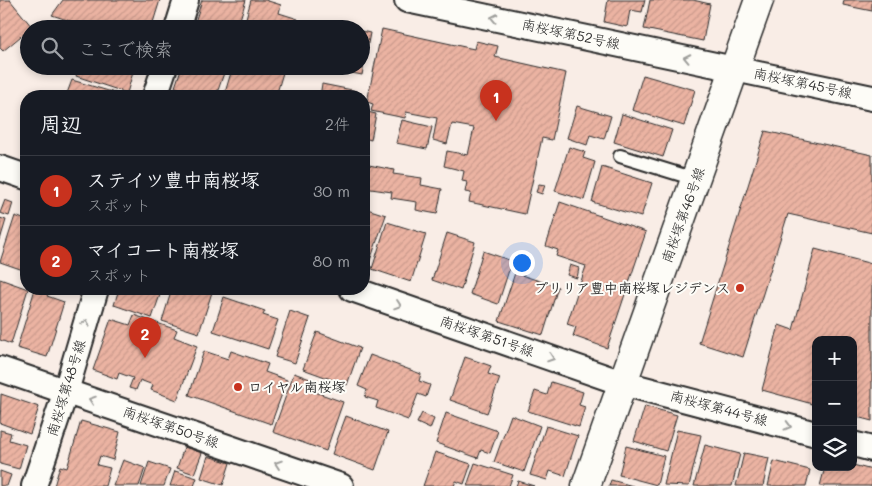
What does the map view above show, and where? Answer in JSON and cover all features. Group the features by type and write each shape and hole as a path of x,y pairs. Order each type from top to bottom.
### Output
{"street":[{"path":"180,20 186,0"},
{"name":"南桜塚第52号線","path":"407,0 437,3 735,68"},
{"name":"南桜塚第46号線","path":"586,486 759,0"},
{"name":"南桜塚第45号線","path":"735,68 872,98"},
{"path":"157,90 162,75"},
{"path":"0,168 20,175"},
{"name":"南桜塚第48号線","path":"34,486 66,391 94,295"},
{"name":"南桜塚第51号線","path":"369,295 622,383"},
{"name":"南桜塚第50号線","path":"0,369 341,486"},
{"name":"南桜塚第44号線","path":"622,383 812,433"},
{"path":"857,445 872,449"}],"lane":[{"path":"620,156 695,179"}],"building":[{"path":"0,0 10,0 26,20 20,20 20,37 3,51 0,48"},
{"path":"63,0 160,0 154,20 67,20 52,15"},
{"path":"202,0 246,0 240,20 196,20"},
{"path":"251,0 265,0 281,5 279,13 298,19 298,20 245,20"},
{"path":"608,0 645,0 642,12 630,10 627,27 604,22"},
{"path":"650,0 693,0 710,4 703,41 644,29"},
{"path":"844,0 872,0 872,11 843,5"},
{"path":"382,29 474,49 476,41 498,46 495,57 566,73 552,140 542,138 525,214 469,202 471,193 465,192 467,182 462,181 464,171 444,166 447,151 468,155 474,128 452,124 447,144 433,140 437,118 406,112 405,118 371,111 373,104 370,103 369,90"},
{"path":"132,75 128,90 118,90 76,76"},
{"path":"179,75 223,75 218,90 184,90 175,87"},
{"path":"230,75 282,75 278,90 226,90"},
{"path":"643,75 695,90 684,126 632,110"},
{"path":"72,80 105,90 68,90"},
{"path":"322,84 352,90 321,90"},
{"path":"577,106 611,116 604,139 590,135 587,145 567,138"},
{"path":"370,113 376,114 370,140"},
{"path":"622,114 672,130 663,157 614,142"},
{"path":"402,120 432,127 427,149 396,143"},
{"name":"プリリア豊中南桜塚レジデンス","path":"765,131 872,155 872,233 788,214 743,357 699,343"},
{"path":"569,147 585,152 583,158 595,162 584,200 555,191"},
{"path":"370,165 394,170 393,174 422,178 421,185 442,189 437,214 416,210 417,202 391,198 392,192 370,189"},
{"path":"602,167 652,183 641,217 592,202"},
{"path":"539,184 545,185 542,194 536,192"},
{"path":"5,200 13,203 9,216 0,213"},
{"path":"560,202 646,232 607,348 573,336 576,327 567,324 586,266 556,256 558,250 546,246"},
{"path":"370,210 386,215 370,261"},
{"path":"15,216 20,218 20,269 0,262"},
{"path":"0,218 6,220 0,240"},
{"path":"387,222 426,234 411,282 372,269"},
{"path":"447,233 475,242 461,290 432,280"},
{"path":"815,249 872,264 872,421 857,417 857,336 812,336 812,404 762,390 779,325 793,330"},
{"path":"483,251 512,261 498,304 470,294"},
{"path":"570,265 579,268 577,278 567,275"},
{"path":"515,273 558,287 543,335 499,321"},
{"path":"0,279 20,286 20,295 26,295 11,344 0,340"},
{"path":"33,295 47,295 64,302 47,357 17,348"},
{"path":"117,295 160,295 152,318 114,305"},
{"path":"170,295 211,295 199,333 162,321"},
{"path":"224,297 265,311 263,315 278,320 268,349 213,331"},
{"path":"290,311 310,318 295,363 275,357"},
{"path":"134,315 177,330 174,337 197,346 177,400 151,390 153,385 140,380 136,390 129,388 133,378 119,373 117,379 93,370 111,319 130,325"},
{"path":"317,332 360,348 347,385 303,369"},
{"name":"ロイヤル南桜塚","path":"204,351 228,359 231,351 268,364 265,372 287,380 271,424 189,395"},
{"path":"370,355 421,374 419,381 430,385 426,397 418,394 408,420 376,408 378,401 365,397 367,390 358,386"},
{"path":"465,357 491,366 488,374 500,378 487,413 450,400"},
{"path":"294,373 310,379 307,389 343,402 326,451 273,432"},
{"path":"551,382 583,392 579,405 585,407 579,427 528,411 535,391 547,395"},
{"path":"1,394 39,407 30,434 0,423"},
{"path":"645,406 677,415 666,451 634,441"},
{"path":"422,413 434,419 430,429 417,423"},
{"path":"446,413 498,431 490,453 481,450 478,458 436,443"},
{"path":"511,415 540,426 524,472 494,462"},
{"path":"346,416 388,432 375,470 332,454"},
{"path":"81,421 120,432 113,460 100,456 97,465 110,468 105,486 54,486 60,466 67,468"},
{"path":"546,426 578,436 565,476 550,471 547,480 530,475"},
{"path":"0,430 11,433 9,440 26,445 19,469 0,464"},
{"path":"677,430 701,435 689,486 664,485"},
{"path":"705,445 740,454 732,486 694,486"},
{"path":"626,446 664,456 657,485 619,475"},
{"path":"184,447 202,453 194,474 177,468"},
{"path":"435,452 471,464 464,484 456,481 454,486 423,486"},
{"path":"744,453 769,458 763,486 736,486"},
{"path":"208,456 230,463 223,485 201,478"},
{"path":"123,460 145,468 139,486 113,486"},
{"path":"774,461 810,470 806,486 768,486"},
{"path":"149,462 170,469 164,486 141,486"},
{"path":"475,463 513,475 509,486 467,486"},
{"path":"857,466 872,470 872,486 820,486 824,471 857,471"},
{"path":"0,471 11,475 7,486 0,486"},
{"path":"175,471 197,478 194,486 170,486"},
{"path":"611,480 633,486 609,486"},
{"path":"518,481 534,486 516,486"}],"place":[{"name":"ステイツ豊中南桜塚","path":"496,121"},
{"name":"プリリア豊中南桜塚レジデンス","path":"740,288"},
{"name":"マイコート南桜塚","path":"145,358"},
{"name":"ロイヤル南桜塚","path":"238,387"}]}
